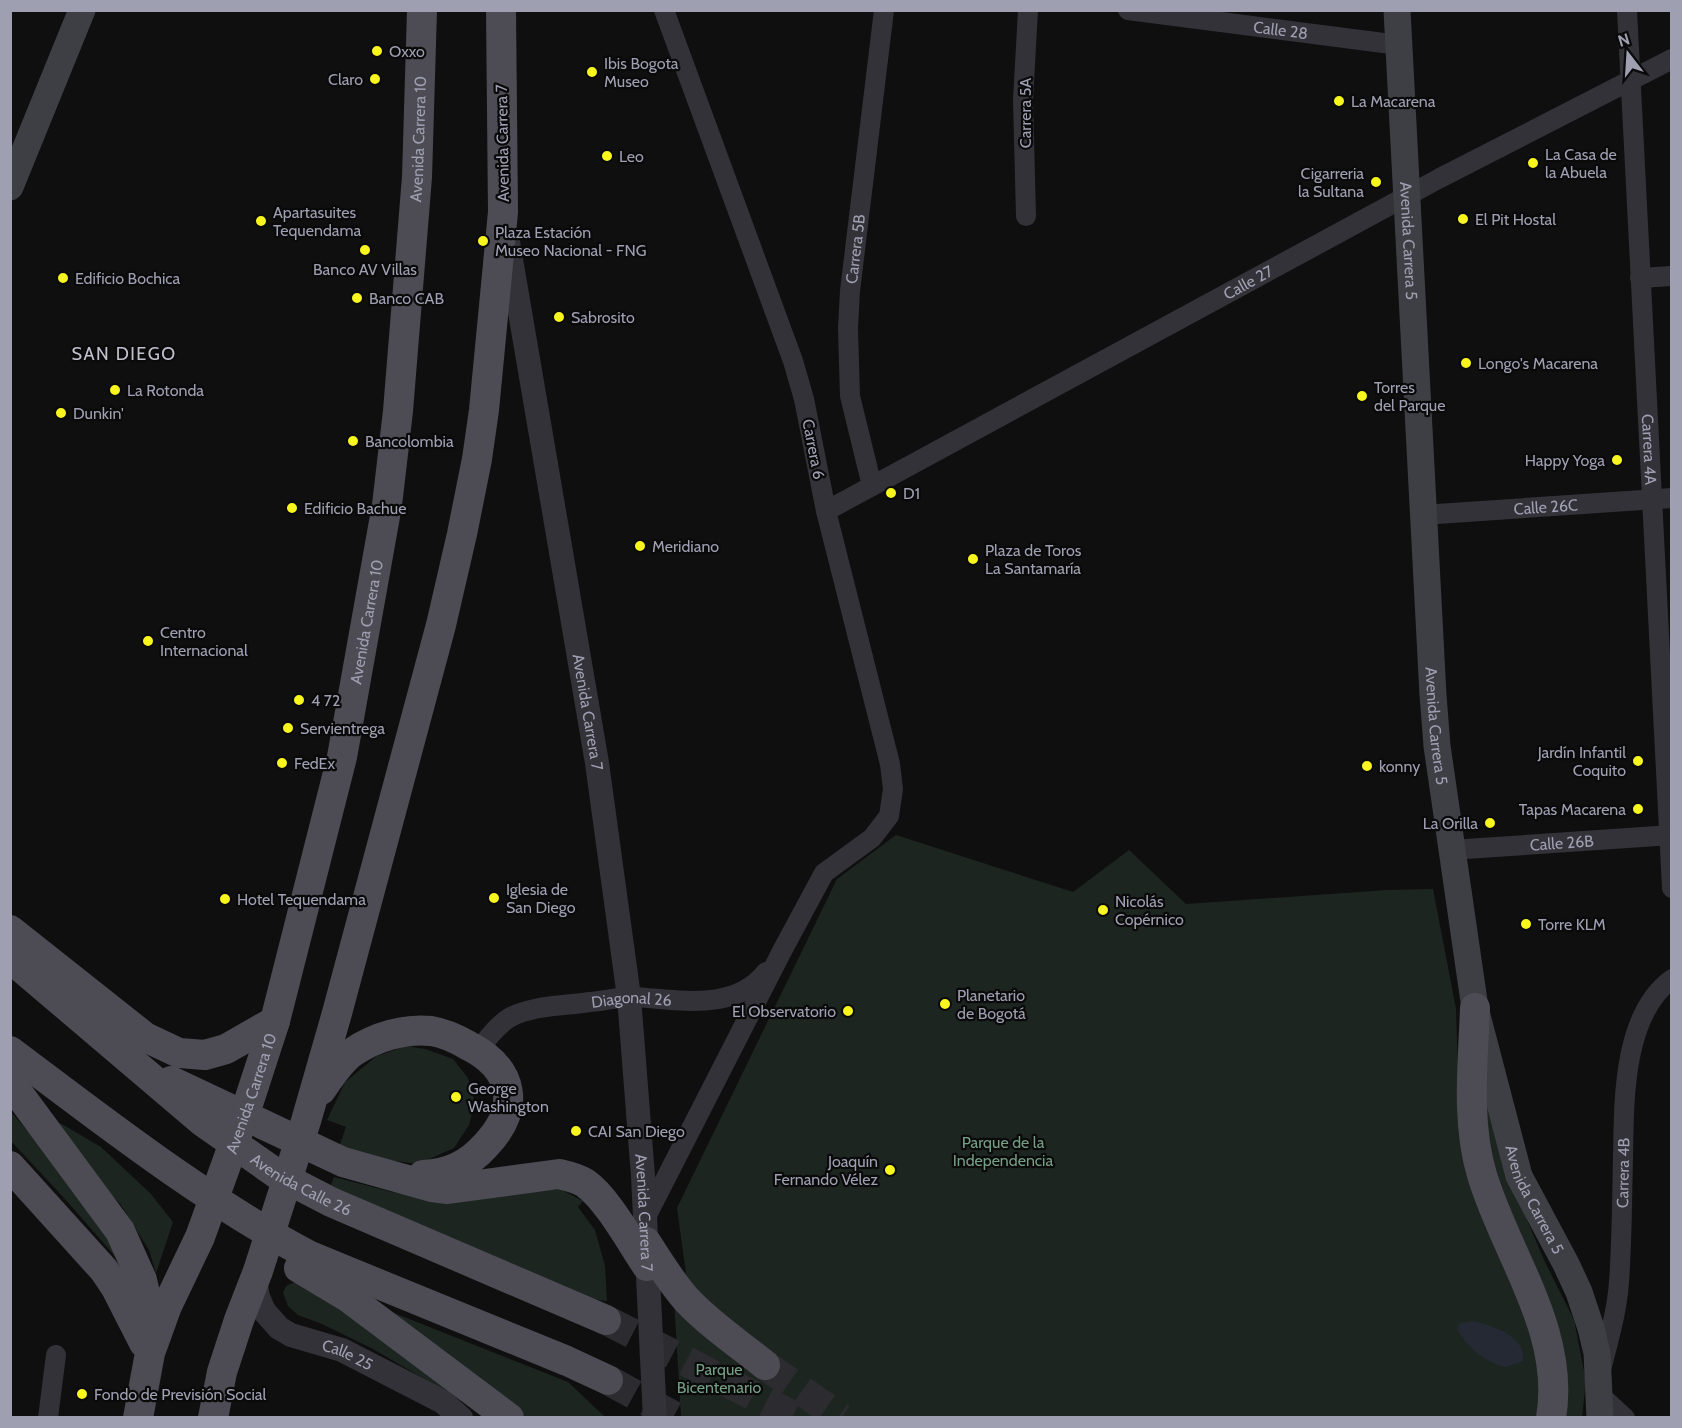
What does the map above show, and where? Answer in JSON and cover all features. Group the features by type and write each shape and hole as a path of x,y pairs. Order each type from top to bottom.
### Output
{"main road":[{"path":"10,187 82,10"},
{"name":"Avenida Carrera 10","path":"138,1418 150,1353 167,1306 200,1237 275,1021 342,757 387,505 398,411 417,177 422,10"},
{"name":"Avenida Carrera 7","path":"501,10 503,212"},
{"name":"Avenida Carrera 5","path":"1397,10 1408,195 1422,515 1436,736 1451,850 1475,1008 1519,1176 1579,1292 1597,1353 1599,1397"},
{"path":"213,1418 222,1372 309,1112 441,625 477,459 484,410 503,212"},
{"path":"10,930 145,1037 179,1053 205,1055 226,1049 275,1021"},
{"name":"Avenida Calle 26","path":"10,958 203,1122 277,1174 331,1202 606,1320"},
{"path":"1475,1008 1472,1113 1474,1139 1482,1176 1536,1307 1550,1351 1554,1372 1551,1418"},
{"path":"309,1112 337,1068 352,1052 369,1042 410,1031 440,1032 477,1051 497,1067 505,1079 509,1093 508,1106 503,1120 493,1137 477,1155 459,1168 442,1174 423,1175 343,1162"},
{"path":"10,1051 190,1184 284,1242 310,1256 608,1380"},
{"path":"136,1065 343,1162 432,1187 448,1189 559,1174 574,1177 587,1184 646,1242 670,1279 688,1301 765,1365"},
{"path":"10,1082 120,1231 142,1280 150,1353"},
{"path":"10,1166 104,1270 150,1353"},
{"path":"190,1184 249,1237 350,1298 509,1418"}],"street":[{"name":"Carrera 6","path":"664,10 804,399 826,511 890,764 893,789 889,816 880,830 862,846 824,873"},
{"name":"Carrera 5B","path":"872,486 850,396 848,328 850,291 884,10"},
{"name":"Carrera 5A","path":"1026,216 1023,100 1028,10"},
{"name":"Calle 28","path":"1128,10 1399,45"},
{"name":"Carrera 4A","path":"1627,10 1671,888"},
{"name":"Calle 27","path":"826,511 1408,195 1671,59"},
{"name":"Avenida Carrera 7","path":"503,212 597,763 628,997 646,1242 655,1418"},
{"path":"1640,278 1671,276"},
{"name":"Calle 26C","path":"1422,515 1671,498"},
{"name":"Calle 26B","path":"1451,850 1670,835"},
{"name":"Diagonal 26","path":"646,1242 782,951 824,873"},
{"name":"Diagonal 26","path":"477,1051 498,1026 519,1013 532,1010 628,997 703,1001 729,997 752,987 782,951"},
{"name":"Carrera 4B","path":"1599,1397 1617,1308 1625,1099 1630,1059 1642,1016 1671,979"},
{"name":"Calle 25","path":"257,1273 258,1297 264,1311 279,1328 291,1335 342,1350 442,1402 461,1418"},
{"path":"48,1418 56,1355"},
{"path":"1599,1397 1625,1418"}],"green space":[{"name":"Parque de la Independencia","path":"896,835 1073,892 1129,850 1186,904 1433,889 1456,1009 1459,1111 1539,1341 1541,1417 681,1417 673,1283 765,1365 787,1380 791,1373 734,1326 687,1281 677,1208 837,879"},
{"path":"406,1046 425,1049 453,1059 468,1078 475,1102 469,1125 454,1148 418,1164 337,1153 346,1127 327,1120 345,1082 377,1056"},
{"path":"1483,1087 1511,1182 1544,1260 1574,1320 1586,1381 1582,1417 1560,1417 1483,1149"},
{"path":"10,1111 70,1184 121,1263 11,1141"},
{"path":"60,1123 101,1147 151,1194 173,1222 156,1273 149,1250 121,1205 50,1128"},
{"path":"334,1177 392,1192 441,1201 560,1189 583,1201 578,1207 595,1230 605,1266 607,1301 581,1298 328,1193"},
{"path":"295,1282 313,1284 499,1417 482,1417 474,1408 373,1349 298,1315 288,1306 283,1293 286,1286"},
{"path":"369,1303 568,1382 605,1417 522,1417"}],"shaded area":[{"path":"1475,1321 1500,1330 1514,1339 1523,1352 1523,1361 1506,1367 1491,1362 1471,1348 1457,1328 1460,1323"}],"tunnel":[{"path":"606,1320 797,1418"},
{"path":"765,1365 841,1418"},
{"path":"608,1380 677,1418"}],"place":[{"name":"Oxxo","path":"377,51"},
{"name":"Ibis Bogota Museo","path":"592,72"},
{"name":"Claro","path":"375,79"},
{"name":"La Macarena","path":"1339,101"},
{"name":"Leo","path":"607,156"},
{"name":"La Casa de la Abuela","path":"1533,163"},
{"name":"Cigarreria la Sultana","path":"1376,182"},
{"name":"El Pit Hostal","path":"1463,219"},
{"name":"Apartasuites Tequendama","path":"261,221"},
{"name":"Plaza Estación Museo Nacional - FNG","path":"483,241"},
{"name":"Banco AV Villas","path":"365,250"},
{"name":"Edificio Bochica","path":"63,278"},
{"name":"Banco CAB","path":"357,298"},
{"name":"Sabrosito","path":"559,317"},
{"name":"Longo's Macarena","path":"1466,363"},
{"name":"La Rotonda","path":"115,390"},
{"name":"Torres del Parque","path":"1362,396"},
{"name":"Dunkin'","path":"61,413"},
{"name":"Bancolombia","path":"353,441"},
{"name":"Happy Yoga","path":"1617,460"},
{"name":"D1","path":"891,493"},
{"name":"Edificio Bachue","path":"292,508"},
{"name":"Meridiano","path":"640,546"},
{"name":"Plaza de Toros La Santamaría","path":"973,559"},
{"name":"Centro Internacional","path":"148,641"},
{"name":"4 72","path":"299,700"},
{"name":"Servientrega","path":"288,728"},
{"name":"Jardín Infantil Coquito","path":"1638,761"},
{"name":"FedEx","path":"282,763"},
{"name":"konny","path":"1367,766"},
{"name":"Tapas Macarena","path":"1638,809"},
{"name":"La Orilla","path":"1490,823"},
{"name":"Iglesia de San Diego","path":"494,898"},
{"name":"Hotel Tequendama","path":"225,899"},
{"name":"Nicolás Copérnico","path":"1103,910"},
{"name":"Torre KLM","path":"1526,924"},
{"name":"Planetario de Bogotá","path":"945,1004"},
{"name":"El Observatorio","path":"848,1011"},
{"name":"George Washington","path":"456,1097"},
{"name":"CAI San Diego","path":"576,1131"},
{"name":"Joaquín Fernando Vélez","path":"890,1170"},
{"name":"Fondo de Previsión Social","path":"82,1394"}],"district":[{"name":"SAN DIEGO","path":"124,354"}],"park label":[{"name":"Parque Bicentenario","path":"719,1378"}]}
